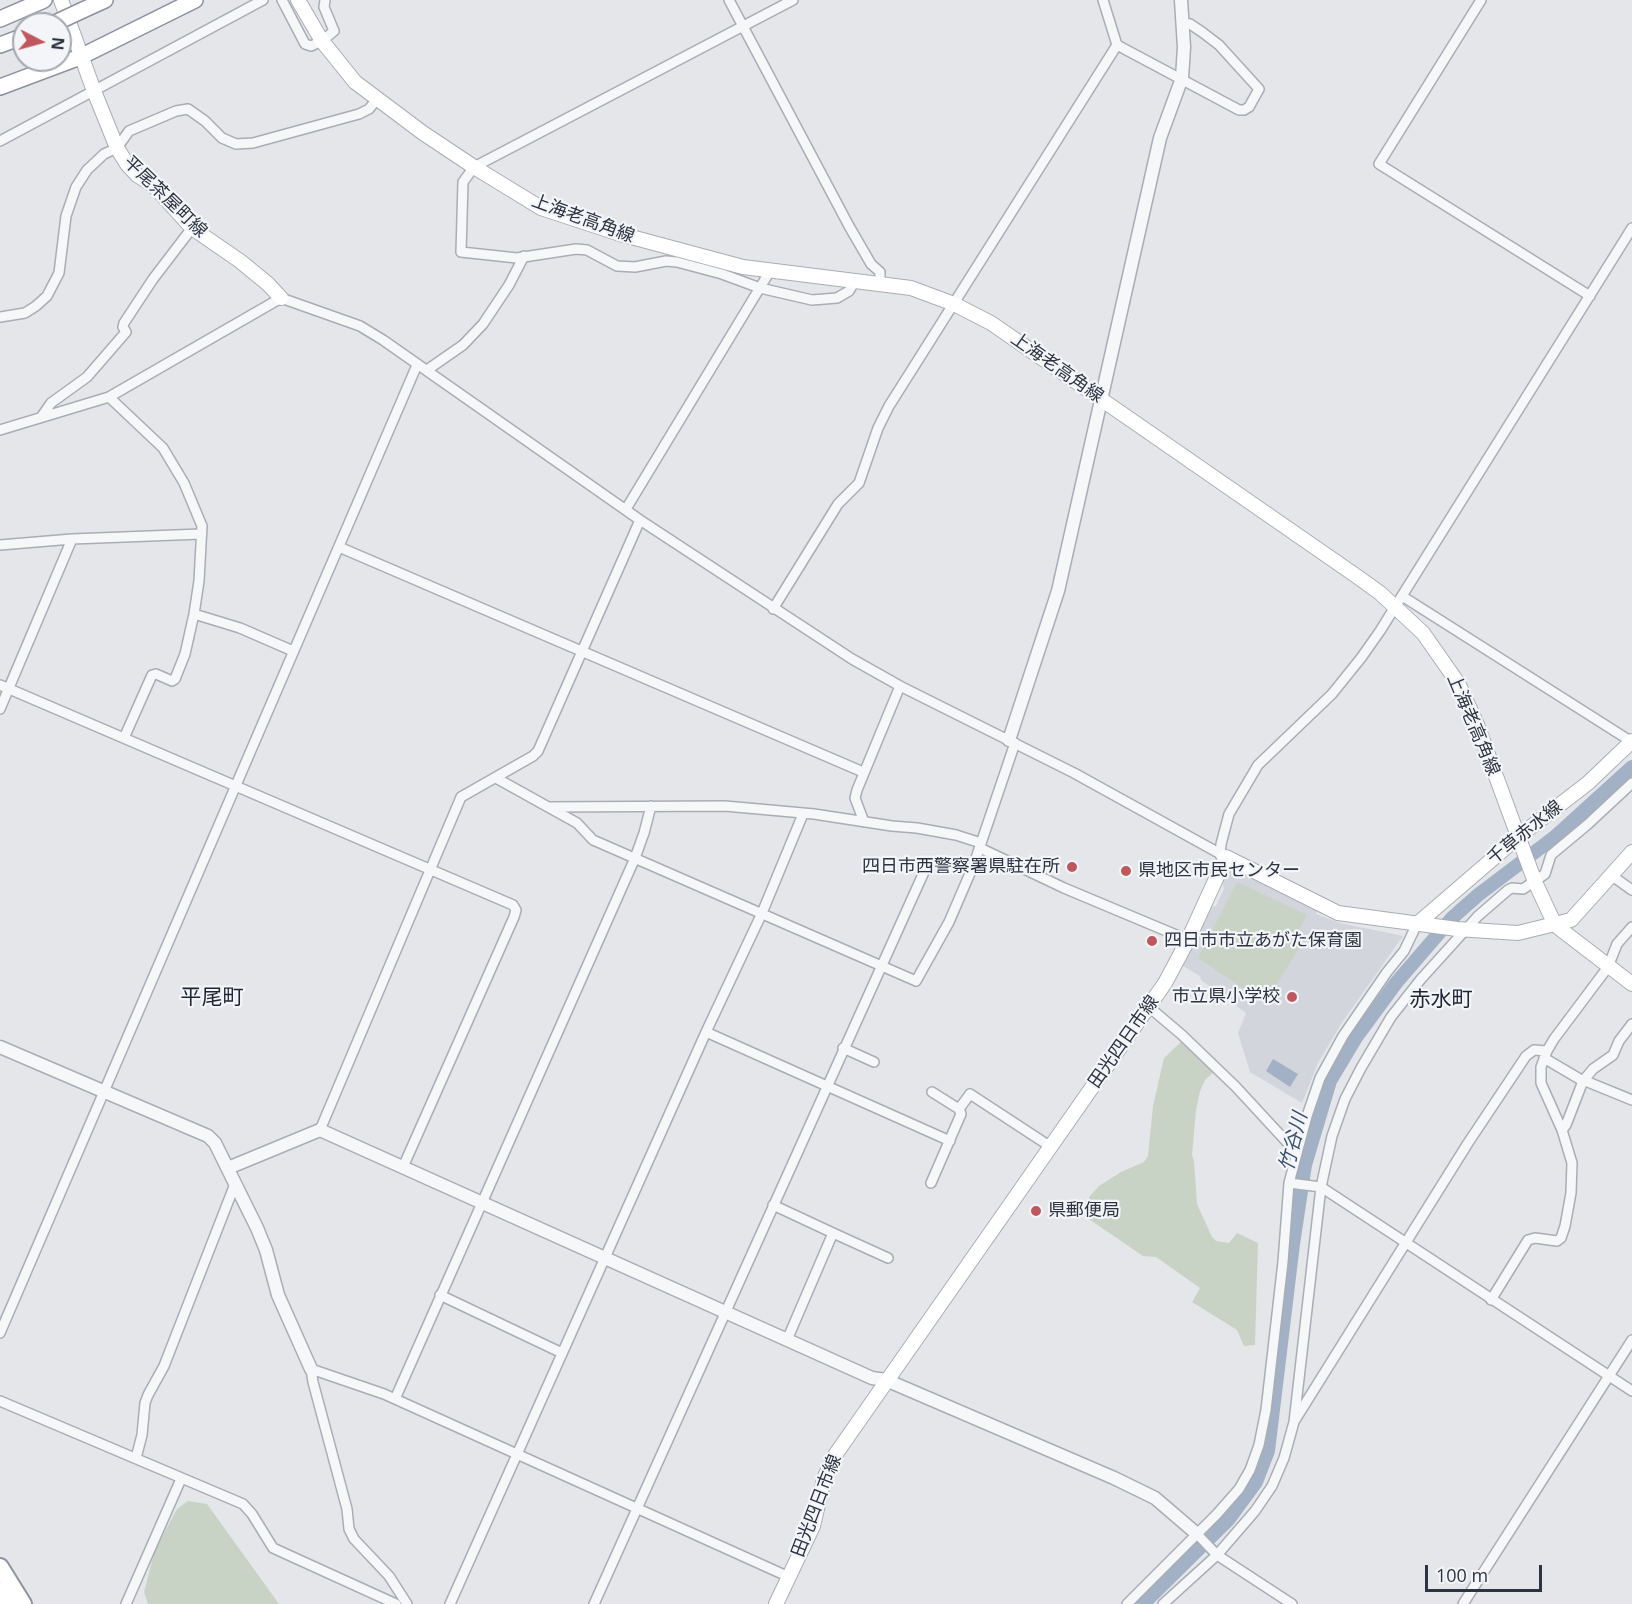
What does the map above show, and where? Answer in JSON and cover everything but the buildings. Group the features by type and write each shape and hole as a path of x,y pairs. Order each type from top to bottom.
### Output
{"highway":[{"path":"0,19 44,0"},
{"path":"72,15 105,0"},
{"path":"0,87 80,57 195,0"},
{"path":"0,1567 23,1604"},
{"path":"0,1591 8,1604"}],"main road":[{"name":"平尾茶屋町線","path":"62,0 80,57 117,148 137,175 153,185 192,228 240,261 281,298"},
{"name":"上海老高角線","path":"298,0 322,41 355,82 423,133 542,208 685,253 743,267 911,288 954,304 991,323 1355,575 1398,601 1458,683 1476,722 1534,881 1555,925 1632,984"},
{"name":"千草赤水線","path":"1421,925 1588,783 1632,741"},
{"path":"1223,856 1338,913 1461,930 1518,933 1570,920 1632,852"},
{"name":"田光四日市線","path":"776,1604 813,1526 824,1479 833,1458 1165,983 1188,940 1223,856"}],"street":[{"path":"0,141 263,0"},
{"path":"282,0 305,44 311,46 322,41 334,31 324,7 325,0"},
{"path":"729,0 849,226 871,264 880,272 880,284"},
{"path":"793,0 474,167 463,182 461,252 517,258 576,249 587,250 618,266 635,267 666,261 677,262 793,297 837,298 849,291 855,281"},
{"path":"1103,0 1118,45 1239,110 1249,107 1259,89 1219,45 1190,24 1182,23"},
{"path":"496,778 577,823 593,840 916,981 948,922 981,845 1058,591 1160,138 1182,78 1184,47 1181,0"},
{"path":"1481,0 1379,164 1590,296"},
{"path":"773,609 838,504 859,483 878,428 889,406 1118,45"},
{"path":"0,318 25,313 36,306 50,291 59,273 66,216 76,188 87,170 104,153 117,148 129,131 176,111 188,109 205,121 222,138 236,144 253,143 359,114 369,109 377,99"},
{"path":"42,416 51,403 87,377 126,332 123,327 124,323 153,279 192,228"},
{"path":"1223,856 1221,844 1229,814 1258,765 1332,694 1361,658 1632,228"},
{"path":"427,370 463,345 483,324 524,256"},
{"path":"626,509 771,271"},
{"path":"0,430 108,397 281,298 360,326 384,340 640,520 852,659 900,686 1074,773 1223,856"},
{"path":"0,1333 417,365"},
{"path":"108,397 164,448 200,518 201,534 200,581 194,614 176,679 172,681 156,674 152,675 124,738"},
{"path":"228,1168 320,1130 461,797 538,751 640,520"},
{"path":"0,545 72,539 201,534"},
{"path":"0,709 4,687 72,539"},
{"path":"339,547 863,772"},
{"path":"1398,601 1632,741"},
{"path":"194,614 240,628 293,651"},
{"path":"864,822 855,798 863,772 900,686"},
{"path":"4,687 513,905 516,910 403,1167"},
{"path":"1163,1604 1255,1511 1272,1486 1284,1458 1294,1422 1321,1187 1332,1136 1345,1099 1361,1068 1391,1017 1461,930 1508,890 1523,889 1545,874 1551,855 1632,783"},
{"path":"395,1399 635,858 651,806"},
{"path":"548,807 725,806 917,828 956,835 981,845 1064,888 1188,940"},
{"path":"450,1604 706,1032 762,913 803,814"},
{"path":"594,1604 924,872"},
{"path":"1611,874 1632,890"},
{"path":"1127,1604 1198,1535 1239,1489 1250,1470 1259,1445 1266,1410 1296,1152 1320,1078 1343,1036 1421,925"},
{"path":"1491,1300 1528,1240 1535,1238 1557,1241 1561,1238 1571,1193 1573,1171 1562,1130 1541,1083 1540,1071 1545,1055 1580,1002 1608,967 1617,944 1632,927"},
{"path":"1149,1007 1236,1087 1296,1152"},
{"path":"1562,1130 1583,1080 1593,1069 1613,1055 1619,1041 1632,1024"},
{"path":"706,1032 950,1141"},
{"path":"0,1047 208,1136 220,1151 266,1250 278,1295 311,1368 347,1509 349,1529 354,1539 389,1576 403,1603"},
{"path":"843,1048 874,1062"},
{"path":"1294,1422 1405,1243 1526,1056 1534,1050 1583,1080 1632,1100"},
{"path":"931,1183 961,1114 959,1109 932,1092"},
{"path":"959,1109 970,1094 1051,1147"},
{"path":"320,1130 872,1378 886,1380 1155,1498 1215,1553 1292,1604"},
{"path":"1292,1183 1321,1187 1632,1391"},
{"path":"136,1458 142,1435 145,1403 164,1366 235,1184"},
{"path":"773,1205 888,1258"},
{"path":"787,1340 833,1233"},
{"path":"440,1295 562,1353"},
{"path":"1462,1604 1632,1340"},
{"path":"311,1368 395,1399 789,1578"},
{"path":"0,1401 243,1504 252,1514 266,1540 281,1553 403,1603"},
{"path":"126,1604 181,1479"}],"shaded area":[{"name":"市立県小学校","path":"1230,867 1318,909 1316,914 1340,923 1403,936 1341,1024 1318,1063 1302,1103 1250,1072 1238,1033 1246,1013 1201,980 1200,976 1183,966 1210,907 1216,906 1224,889 1222,882"},
{"path":"1237,882 1307,915 1297,934 1306,937 1265,1003 1198,958"},
{"path":"1184,1039 1214,1072 1205,1080 1196,1110 1192,1155 1197,1204 1216,1241 1229,1243 1237,1233 1258,1243 1255,1345 1244,1346 1237,1330 1192,1302 1200,1288 1156,1257 1143,1256 1083,1215 1090,1196 1099,1186 1121,1172 1144,1162 1148,1156 1153,1106 1164,1058"},
{"path":"188,1501 207,1504 279,1604 148,1604 144,1592 155,1550 177,1509"}],"water":[{"path":"1273,1059 1298,1074 1290,1087 1266,1071"}],"waterway":[{"name":"竹谷川","path":"1143,1604 1228,1520 1256,1482 1268,1451 1305,1165 1330,1081 1357,1036 1396,983 1452,918 1478,895 1556,836 1632,767"}],"place":[{"name":"四日市西警察署県駐在所","path":"1072,867"},
{"name":"県地区市民センター","path":"1126,871"},
{"name":"四日市市立あがた保育園","path":"1152,941"},
{"name":"市立県小学校","path":"1292,997"},
{"name":"県郵便局","path":"1036,1211"}],"district":[{"name":"平尾町","path":"212,998"},
{"name":"赤水町","path":"1441,1000"}]}
